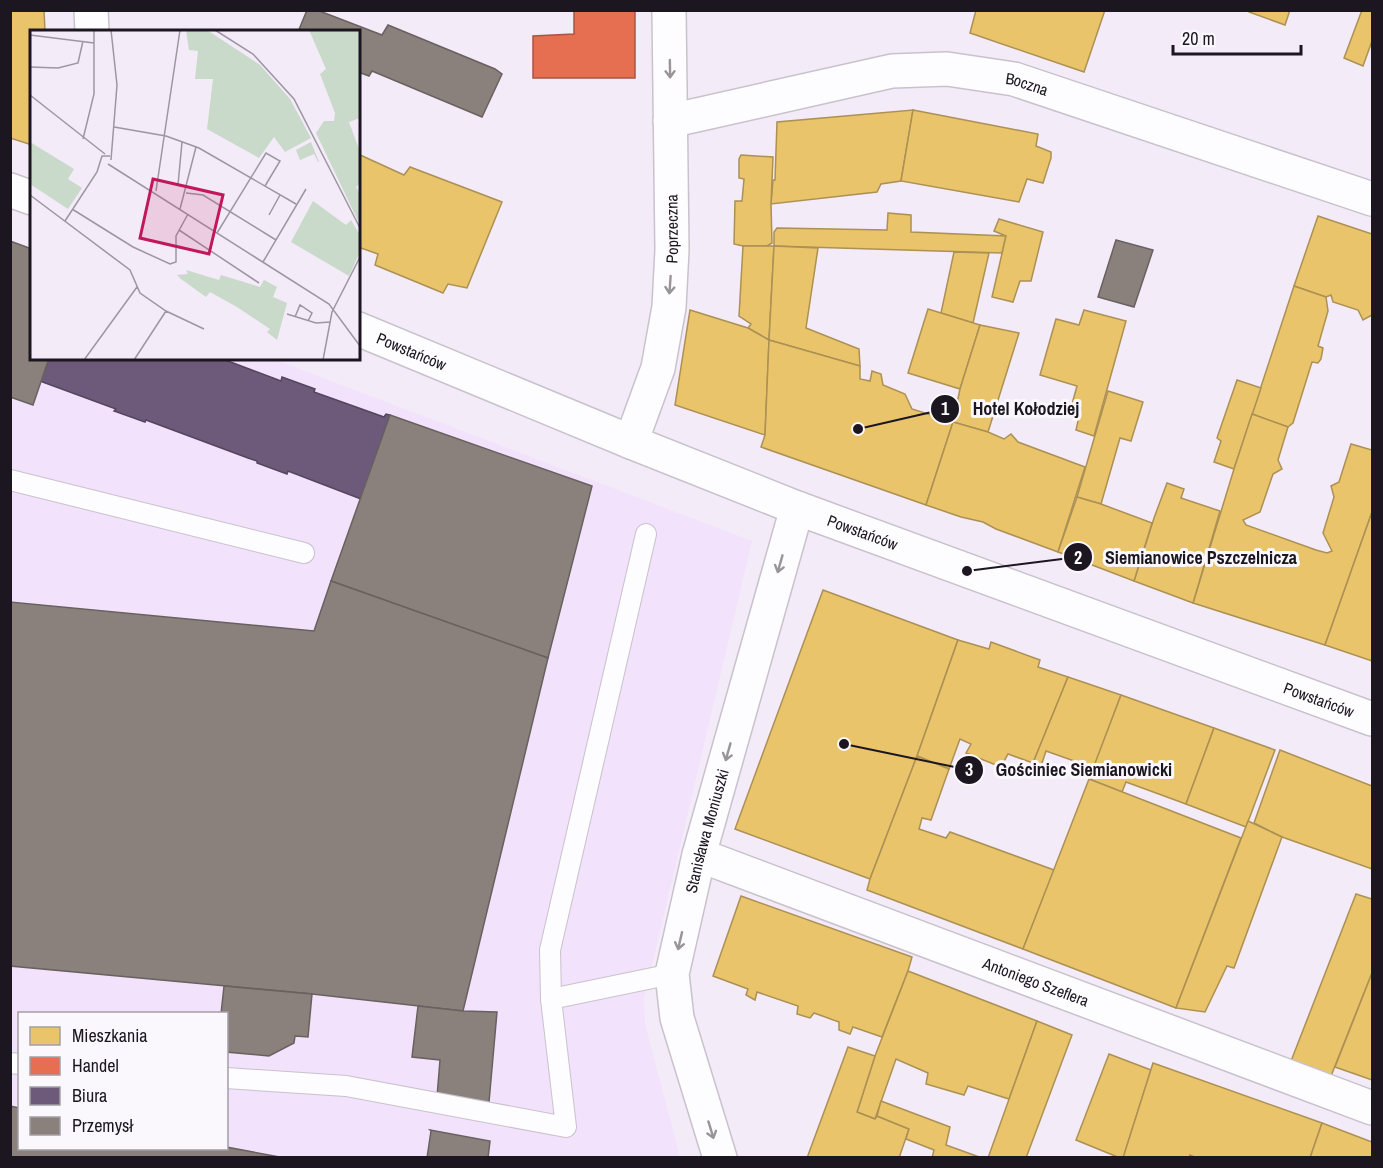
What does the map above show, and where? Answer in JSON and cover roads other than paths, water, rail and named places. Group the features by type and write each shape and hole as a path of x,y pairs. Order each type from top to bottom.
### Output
{"street":[{"path":"92,10 93,30"},
{"name":"Poprzeczna","path":"632,442 658,368 669,307 672,250 669,10"},
{"name":"Boczna","path":"670,121 892,70 947,69 1014,79 1372,199"},
{"path":"10,190 30,197"},
{"name":"Powstańców","path":"360,330 797,508 1372,719"},
{"name":"Stanisława Moniuszki","path":"720,1158 677,1017 672,974 699,855 797,508"},
{"name":"Antoniego Szeflera","path":"699,855 1372,1108"}],"lane":[{"path":"10,480 304,553"},
{"path":"228,1078 346,1086 566,1126 551,999 550,950 646,534"},
{"path":"551,999 672,974"}],"place":[{"name":"Hotel Kołodziej","path":"858,429"},
{"name":"Siemianowice Pszczelnicza","path":"967,571"},
{"name":"Gościniec Siemianowicki","path":"844,744"}]}
